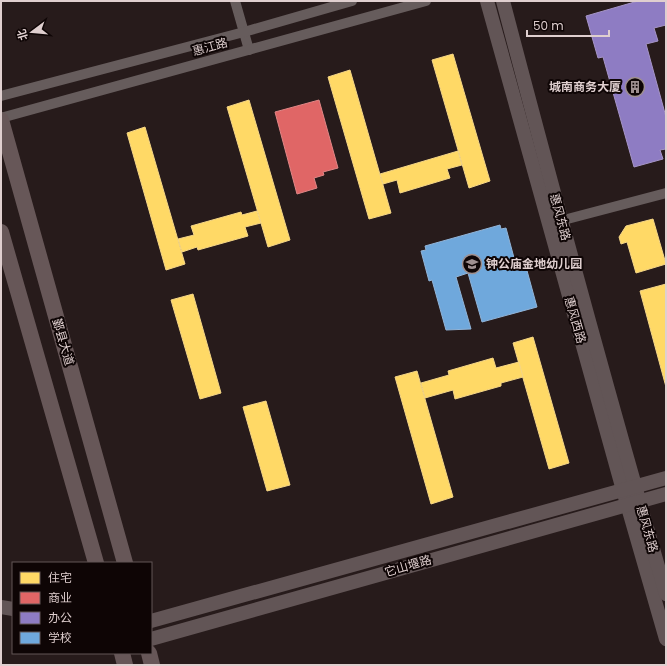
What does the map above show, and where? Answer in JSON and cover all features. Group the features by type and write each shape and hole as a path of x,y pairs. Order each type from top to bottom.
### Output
{"main road":[{"name":"鄞县大道","path":"1,119 125,562"},
{"path":"1,232 96,562"},
{"path":"122,654 125,665"},
{"path":"149,654 152,665"}],"street":[{"path":"235,1 249,50"},
{"name":"惠江路","path":"1,96 244,32 352,1"},
{"name":"惠江路","path":"1,119 426,1"},
{"path":"487,1 555,223 666,192"},
{"name":"惠风东路","path":"503,1 555,223 633,504 666,594"},
{"name":"它山堰路","path":"152,621 666,478"},
{"name":"它山堰路","path":"152,639 666,494"},
{"path":"633,504 666,639"},
{"path":"1,607 12,609"}],"building: 住宅":[{"path":"453,54 490,181 469,188 432,60"},
{"path":"350,70 391,213 369,219 328,77"},
{"path":"249,100 290,240 268,247 227,107"},
{"path":"145,127 185,264 166,270 127,133"},
{"path":"458,151 462,165 447,169 450,178 400,193 397,180 383,184 380,174"},
{"path":"257,211 261,223 245,227 248,236 198,250 197,247 182,252 178,239 194,235 191,226 241,212 242,215"},
{"path":"653,219 666,264 636,273 627,242 621,244 619,237 626,226"},
{"path":"666,284 666,387 640,291"},
{"path":"193,294 221,393 200,399 171,300"},
{"path":"533,337 569,463 549,469 513,343"},
{"path":"493,358 496,368 519,362 523,377 501,383 501,386 455,399 453,390 425,398 421,383 449,375 448,371"},
{"path":"417,371 453,497 431,504 395,377"},
{"path":"266,401 290,485 267,491 243,407"}],"building: 商业":[{"path":"319,100 338,168 323,172 324,175 314,178 317,188 297,194 275,112"}],"building: 办公":[{"name":"城南商务大厦","path":"638,1 666,1 666,25 654,28 658,41 646,44 666,117 666,149 660,150 663,159 634,167 603,57 598,58 586,16"}],"building: 学校":[{"path":"500,225 501,229 506,228 517,269 526,267 537,307 482,322 468,273 456,277 471,329 446,330 432,280 429,281 421,251 426,250 425,246"}],"place":[{"name":"城南商务大厦","path":"635,87"},
{"name":"钟公庙金地幼儿园","path":"472,264"}]}
